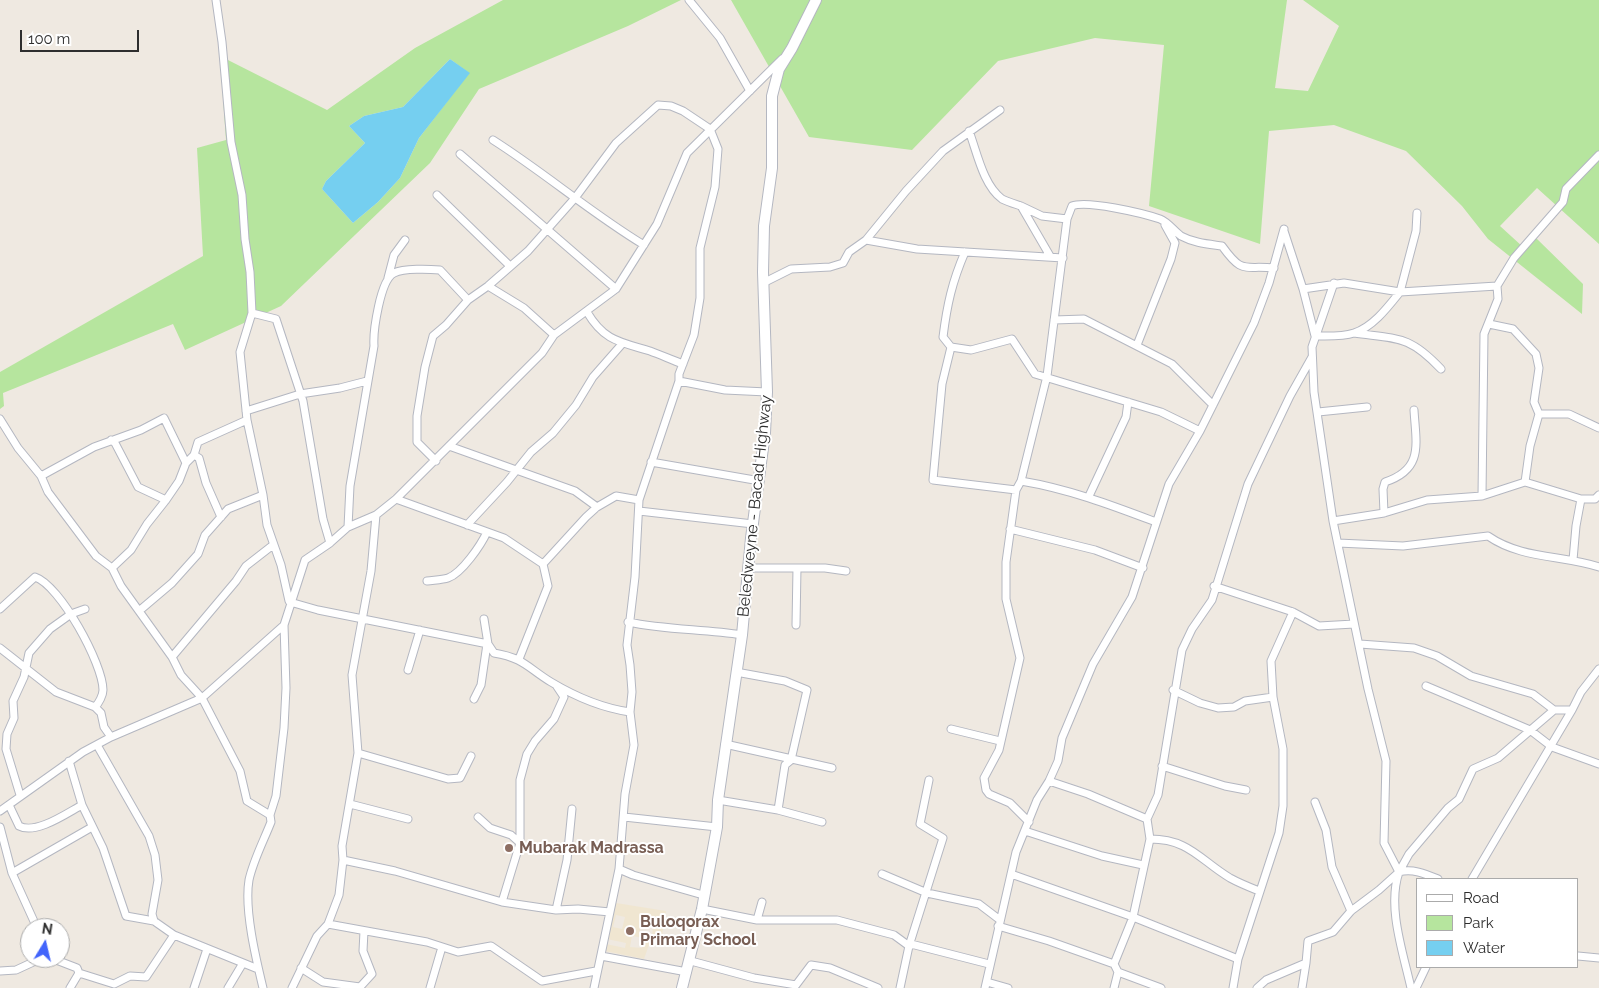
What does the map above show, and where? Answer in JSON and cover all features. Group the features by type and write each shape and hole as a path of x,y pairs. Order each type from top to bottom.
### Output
{"street":[{"path":"216,0 222,42 231,142 242,195 252,313 240,352 247,420 272,545 281,565 290,602"},
{"path":"689,0 720,38 750,91"},
{"name":"Beledweyne - Bacad Highway","path":"682,988 702,909 716,828 725,744 742,635 753,524 760,481 767,392 763,283 764,226 772,168 772,96 779,69 792,48 816,0"},
{"path":"263,988 258,969 248,892 250,879 271,822 270,815 276,796 284,728 286,688 284,624 305,560 330,543 348,527 376,515 396,499 542,353 554,335 587,312 616,288 657,224 687,153 792,48"},
{"path":"436,461 417,442 417,416 425,367 433,336 446,325 468,300 488,286 528,251 575,198 616,143 658,106 671,106 683,110 710,129 718,149 717,168 700,248 700,298 694,335 682,364 679,381 639,500 635,544 635,576 628,622 627,645 632,692 630,712 634,746 625,794 619,869 612,894 594,988"},
{"path":"763,283 791,269 830,267 843,263 849,252 866,240 906,190 943,151 1000,110"},
{"path":"970,131 983,170 996,193 1004,200 1042,216 1067,219"},
{"path":"492,140 531,164 604,221 644,245"},
{"path":"460,154 616,288"},
{"path":"1482,496 1484,334 1498,299 1498,286 1514,258 1562,202 1566,189 1599,156"},
{"path":"437,195 510,266"},
{"path":"1029,822 1010,803 989,794 986,790 984,778 999,750 1020,658 1006,599 1010,529 1016,490 1021,481 1047,376 1067,219 1072,206 1080,203 1101,205 1162,220 1180,235 1197,243 1222,246 1234,263 1244,268 1257,266 1274,268"},
{"path":"1021,206 1050,256"},
{"path":"1354,333 1370,324 1388,308 1400,292 1416,232 1417,213"},
{"path":"1137,345 1171,259 1175,243 1162,220"},
{"path":"1008,988 986,985 989,964 1011,874 1025,831 1037,800 1049,781 1058,761 1062,738 1093,664 1132,597 1170,484 1200,431 1254,323 1274,268 1284,229 1303,288 1315,336"},
{"path":"348,527 350,486 378,307 394,255 405,240"},
{"path":"866,240 917,249 1063,258"},
{"path":"965,252 952,284 945,317 943,337 951,347 971,350 1012,340 1034,374 1047,376 1161,412 1200,431"},
{"path":"388,278 394,273 423,269 440,270 468,300"},
{"path":"1303,288 1334,283 1400,292 1498,286"},
{"path":"1334,283 1315,336 1312,357 1318,412 1333,521 1368,689 1386,761 1384,843 1399,872"},
{"path":"488,286 524,308 554,335"},
{"path":"587,312 604,335 622,344 652,352 682,364"},
{"path":"252,313 276,319 300,394 309,432 323,520 330,543"},
{"path":"1054,320 1084,319 1137,345 1172,364 1213,405"},
{"path":"1489,324 1513,329 1536,354 1539,368 1534,402 1539,414 1530,446 1525,482"},
{"path":"1315,336 1354,333 1405,340 1423,350 1441,369"},
{"path":"467,525 516,472 531,452 553,433 576,404 593,377 622,344"},
{"path":"951,347 942,384 933,480 1016,490"},
{"path":"1114,964 1133,917 1150,838 1147,819 1158,795 1182,650 1192,628 1212,600 1214,586 1248,484 1290,396 1312,357"},
{"path":"246,411 300,394 340,388 367,381"},
{"path":"679,381 725,390 767,392"},
{"path":"1089,496 1126,417 1128,402"},
{"path":"1318,412 1368,407"},
{"path":"1384,514 1382,489 1385,482 1401,476 1408,470 1415,453 1414,410"},
{"path":"1539,414 1569,414 1599,428"},
{"path":"41,476 111,440 141,430 164,418 186,463"},
{"path":"0,419 18,448 41,476 48,492 96,556 112,568 139,611 172,656 181,675 202,698 240,771 247,801 270,815"},
{"path":"112,568 131,550 147,524 179,481 186,463 194,455 198,442 247,420"},
{"path":"111,440 115,443 138,487 166,500"},
{"path":"449,446 575,492 597,508"},
{"path":"194,455 199,458 206,483 221,517"},
{"path":"651,462 760,481"},
{"path":"1021,481 1056,487 1089,496 1156,522"},
{"path":"1333,521 1384,514 1427,500 1482,496 1525,482 1581,499 1595,499 1599,495"},
{"path":"139,611 172,582 198,554 205,535 228,508 263,495"},
{"path":"543,564 597,508 616,496 639,500"},
{"path":"396,499 487,532 520,547 543,564 548,586 519,658"},
{"path":"1573,560 1581,499"},
{"path":"639,511 753,524"},
{"path":"292,988 317,936 328,924 339,895 343,860 342,846 358,753 352,675 361,618 372,571 376,515"},
{"path":"1010,529 1095,550 1143,568"},
{"path":"427,581 448,578 458,572 481,545 487,532"},
{"path":"1338,543 1403,546 1488,536 1496,542 1549,558 1573,560 1599,567"},
{"path":"172,656 236,582 246,566 272,545"},
{"path":"749,568 825,568 846,571"},
{"path":"796,568 796,625"},
{"path":"0,609 35,578 40,579 55,593 71,614 100,672 103,691 95,707"},
{"path":"1214,586 1294,612 1319,626 1354,624"},
{"path":"290,602 488,644 494,653 519,658 556,685 606,709 630,712"},
{"path":"20,795 6,748 7,734 14,718 13,701 26,668 29,653 50,629 71,614 85,609"},
{"path":"1233,988 1238,959 1279,833 1285,789 1284,749 1273,697 1271,661 1294,612"},
{"path":"474,699 481,685 488,644 484,620"},
{"path":"628,622 661,629 709,630 742,635"},
{"path":"0,811 69,761 111,737 202,698 284,624"},
{"path":"408,670 420,630"},
{"path":"1360,644 1414,648 1437,656 1471,676 1533,694 1554,710 1572,710"},
{"path":"0,648 56,692 95,707 101,713 104,727 111,737"},
{"path":"1473,878 1552,747 1581,692 1599,669"},
{"path":"736,672 785,681 807,690 791,760 785,765 778,810"},
{"path":"502,902 520,843 520,780 527,754 535,741 554,719 564,697 556,685"},
{"path":"1426,686 1530,730 1552,747 1599,764"},
{"path":"1174,690 1200,703 1218,708 1234,707 1245,701 1273,697"},
{"path":"1411,988 1400,942 1394,888 1408,854 1448,808 1459,800 1473,769 1498,758 1554,710"},
{"path":"951,729 1000,740"},
{"path":"725,744 832,768"},
{"path":"97,745 149,836 156,855 158,880 152,914 154,921"},
{"path":"358,753 448,779 460,778 471,756"},
{"path":"69,761 82,805 103,848 126,916 154,921 174,935 258,969"},
{"path":"1162,766 1224,786 1246,790"},
{"path":"900,988 910,945 943,838 920,824 929,780"},
{"path":"1049,781 1088,794 1147,819"},
{"path":"718,800 778,810 822,822"},
{"path":"1315,802 1326,830 1332,867 1351,911"},
{"path":"9,804 19,826 25,829 59,818 82,805"},
{"path":"350,804 408,819"},
{"path":"556,910 567,860 572,809"},
{"path":"624,817 716,828"},
{"path":"478,818 490,828 511,835 520,843"},
{"path":"0,827 12,873 32,918"},
{"path":"12,873 92,827"},
{"path":"1025,831 1102,856 1143,864"},
{"path":"1150,838 1168,839 1186,845 1229,877 1259,892"},
{"path":"343,860 394,871 502,902 556,910 578,909 610,912"},
{"path":"619,869 633,875 703,895"},
{"path":"1302,988 1308,941 1332,932 1351,911 1399,872 1406,870 1435,878"},
{"path":"882,874 927,893 979,904 999,923 1114,964 1118,972 1114,988"},
{"path":"1011,874 1133,917 1238,959"},
{"path":"757,920 762,902"},
{"path":"702,909 757,920 837,920 894,935 910,945 989,964"},
{"path":"328,924 427,942 458,952 491,946 542,981 596,971"},
{"path":"301,968 323,982 360,987 372,974 363,951 364,931"},
{"path":"70,965 77,968 79,973 114,986 130,976 146,977 174,935"},
{"path":"430,988 442,947"},
{"path":"194,988 207,949"},
{"path":"601,956 687,972"},
{"path":"1579,956 1599,958"},
{"path":"690,961 786,986 796,985 811,965 830,968 878,988"},
{"path":"228,988 243,963"},
{"path":"1257,988 1266,980 1306,963"},
{"path":"0,970 16,970 20,968"},
{"path":"1416,988 1426,968"},
{"path":"1118,972 1161,988"},
{"path":"70,988 79,973"}],"shaded area":[{"name":"Buloqorax Primary School","path":"616,903 666,911 662,936 651,939 644,959 605,951 607,929","holes":["616,915 625,917 622,929 613,927","641,924 653,926 652,936 639,934","632,936 644,938 642,948 630,947","607,939 626,943 625,948 606,944"]}],"green space":[{"path":"503,0 681,0 628,26 479,89 430,163 281,306 185,350 173,324 3,393 4,406 0,409 0,372 203,256 197,148 226,140 220,56 327,110 415,48","holes":["450,59 469,73 419,138 400,178 378,202 353,223 322,189 326,181 365,143 349,126 364,116 403,107"]},
{"path":"731,0 1287,0 1275,88 1308,91 1339,26 1303,0 1599,0 1599,244 1537,188 1500,226 1523,247 1536,238 1583,284 1582,314 1488,239 1462,206 1406,151 1334,125 1269,131 1260,244 1149,206 1164,45 1095,38 998,61 912,150 809,137"}],"water":[{"path":"450,59 470,73 419,138 400,178 378,202 353,223 322,189 326,181 365,143 349,126 364,116 403,107"}],"place":[{"name":"Mubarak Madrassa","path":"509,848"},
{"name":"Buloqorax Primary School","path":"630,931"}]}
